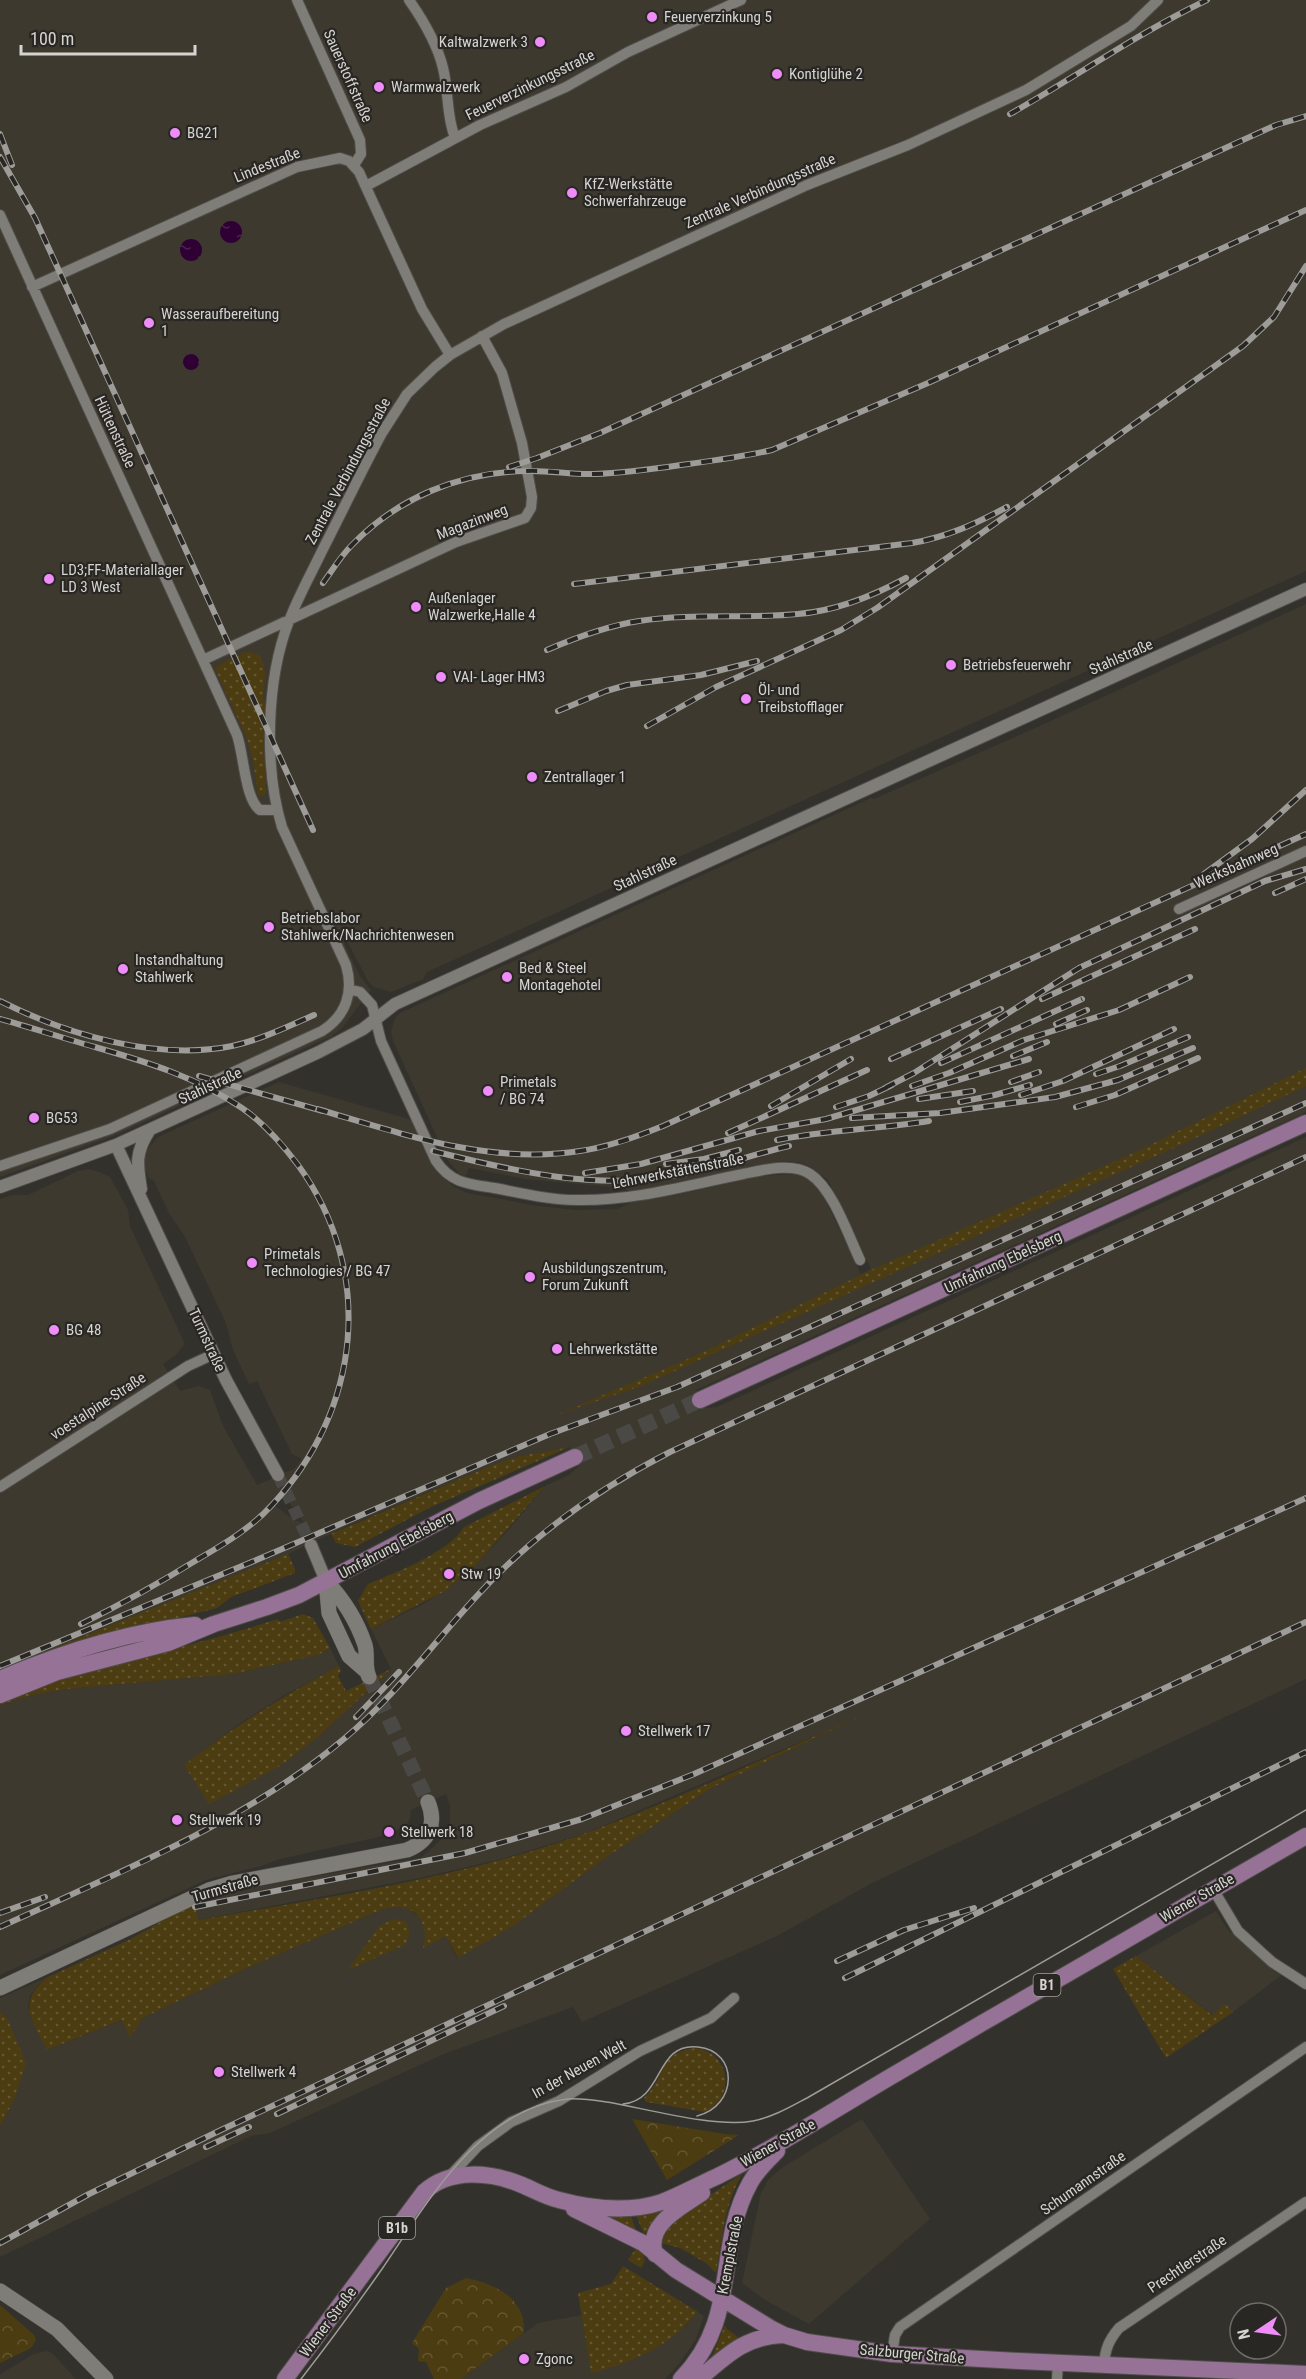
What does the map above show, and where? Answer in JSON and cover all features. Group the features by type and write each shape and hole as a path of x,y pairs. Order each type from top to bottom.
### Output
{"main road":[{"name":"Umfahrung Ebelsberg","path":"700,1400 1306,1123"},
{"name":"Umfahrung Ebelsberg","path":"0,1695 57,1672 168,1642 214,1624 267,1608 326,1581 488,1497 575,1457"},
{"path":"326,1581 329,1613 349,1656 367,1674"},
{"name":"Umfahrung Ebelsberg","path":"0,1679 52,1659 165,1628 214,1624"},
{"name":"Turmstraße","path":"0,1988 209,1890 232,1883 400,1852 416,1846 428,1836 431,1828 432,1816 428,1802"},
{"name":"Wiener Straße","path":"285,2379 430,2186 448,2178 470,2175 503,2178 557,2200 622,2209 644,2207 680,2194 790,2138 1306,1836"},
{"name":"Kremplstraße","path":"681,2379 706,2346 718,2316 735,2223 746,2191 757,2172 790,2138"},
{"name":"B1","path":"655,2254 654,2241 657,2231 667,2217 741,2164"},
{"name":"Salzburger Straße","path":"557,2200 643,2243 676,2270 784,2335 831,2347 1057,2371 1104,2365 1306,2374"},
{"path":"0,2291 57,2329 106,2379"},
{"path":"699,2379 745,2343 763,2337 784,2335"}],"street":[{"name":"Sauerstoffstraße","path":"297,0 360,140 361,154 354,165"},
{"path":"409,0 434,42 443,67 447,109 455,138"},
{"name":"Feuerverzinkungsstraße","path":"366,186 455,138 566,87 628,52 741,0"},
{"name":"Zentrale Verbindungsstraße","path":"350,989 350,978 346,965 282,827 277,810 273,778 272,712 278,658 289,620 373,450 395,411 420,381 450,355 482,336 539,306 787,194 898,149 1026,90 1131,26 1158,0"},
{"name":"Lindestraße","path":"32,286 297,167 334,158 343,159 354,165"},
{"path":"354,165 366,186 422,309 450,355"},
{"name":"Hüttenstraße","path":"0,215 242,749 252,802 260,810 277,810"},
{"name":"Magazinweg","path":"289,620 456,542 525,518 531,508 532,498 522,443 502,373 482,336"},
{"name":"Stahlstraße","path":"0,1187 116,1145 150,1130 344,1040 395,1004 443,981 1306,589"},
{"path":"203,660 289,620"},
{"name":"Werksbahnweg","path":"1179,909 1306,851"},
{"path":"0,1166 110,1129 322,1031 340,1016 350,989"},
{"name":"Lehrwerkstättenstraße","path":"350,989 360,992 372,1005 381,1041 436,1161 444,1173 457,1181 552,1198 594,1200 657,1193 748,1173 796,1169 808,1172 826,1188 860,1260"},
{"path":"110,1129 116,1145"},
{"name":"Turmstraße","path":"142,1202 138,1157 141,1144 150,1130"},
{"name":"Turmstraße","path":"116,1145 236,1400 278,1475"},
{"name":"voestalpine-Straße","path":"0,1487 188,1366 214,1354"},
{"path":"310,1545 326,1581"},
{"path":"1213,1889 1238,1931 1272,1962 1306,1984"},
{"name":"In der Neuen Welt","path":"448,2178 478,2146 505,2126 558,2101 640,2051 711,2018 734,1998"},
{"name":"Schumannstraße","path":"892,2354 895,2335 900,2327 1306,2047"},
{"name":"Prechtlerstraße","path":"1104,2365 1105,2350 1110,2338 1119,2328 1306,2202"}],"shaded area":[{"path":"0,0 1306,0 1306,571 427,972 423,979 391,992 374,987 368,981 346,939 343,941 360,976 371,990 342,1028 332,1036 113,1136 0,1177"},
{"path":"1306,604 1306,845 1179,902 1193,909 1306,857 1306,1112 696,1390 704,1408 717,1407 1306,1137 1306,1679 874,1882 777,1936 582,2022 573,2007 444,2054 270,2133 251,2136 0,2257 0,2126 14,2100 7,2018 0,2012 0,1998 48,1977 30,1996 28,2007 47,2050 123,2020 130,2036 143,2018 245,1969 381,1910 398,1906 408,1908 422,1920 426,1940 446,1936 457,1958 513,1926 608,1856 713,1787 843,1724 586,1833 505,1858 420,1878 197,1920 195,1906 235,1891 422,1857 445,1836 450,1823 450,1806 446,1794 411,1810 406,1826 394,1832 280,1859 206,1880 0,1975 0,1705 33,1695 66,1689 233,1674 318,1655 330,1648 339,1666 283,1696 239,1724 184,1765 196,1781 248,1782 280,1766 317,1738 391,1669 371,1629 422,1605 460,1579 510,1528 545,1486 569,1475 579,1466 570,1447 520,1456 495,1464 345,1527 288,1554 39,1654 0,1672 0,1199 12,1195 28,1195 78,1171 88,1169 110,1177 128,1210 130,1226 185,1344 176,1355 163,1364 180,1391 198,1386 210,1390 223,1426 257,1485 294,1469 302,1459 292,1454 257,1381 249,1384 233,1350 226,1323 185,1237 169,1213 154,1181 148,1177 144,1166 146,1151 158,1137 279,1082 412,1120 437,1172 454,1187 468,1193 538,1206 576,1210 617,1209 633,1202 672,1196 762,1176 795,1174 814,1182 820,1189 861,1274 871,1269 828,1180 809,1166 799,1162 782,1161 751,1166 664,1187 629,1192 625,1188 525,1179 469,1168 466,1176 460,1174 448,1161 393,1041 391,1032 395,1018 400,1013 871,798 874,799","holes":["279,1491 304,1523 294,1520 270,1502"]},
{"path":"1216,1911 1228,1930 1283,1974 1233,2012 1225,2005 1213,2015 1136,1956"},
{"path":"862,2119 930,2219 809,2324 765,2300 742,2283 761,2193 768,2180 783,2167"},
{"name":"Zgonc","path":"698,2312 704,2316 696,2339 679,2364 665,2379 461,2379 538,2323 582,2315 591,2373 633,2359 686,2326"},
{"path":"46,2351 52,2353 76,2379 0,2379 0,2374 34,2354"}],"green space":[{"path":"251,652 259,655 265,674 263,699 266,707 264,755 266,792 262,796 258,795 253,760 246,736 215,669 242,653"},
{"path":"1306,1068 1306,1086 1176,1147 641,1386 556,1415 697,1355 871,1270 1138,1151"},
{"path":"570,1447 431,1507 355,1547 336,1543 331,1534 495,1464 520,1456"},
{"path":"545,1486 476,1565 443,1592 371,1629 358,1601 368,1584 435,1553 447,1545 464,1527"},
{"path":"288,1554 295,1573 231,1597 217,1608 139,1628 126,1629 39,1654"},
{"path":"303,1614 313,1618 330,1648 318,1655 233,1674 66,1689 33,1695 0,1705 0,1701 68,1677"},
{"path":"339,1666 341,1670 338,1676 346,1691 391,1669 317,1738 280,1766 209,1804 184,1765 259,1712"},
{"path":"865,1714 713,1787 608,1856 513,1926 458,1958 446,1936 423,1948 425,1934 418,1916 407,1909 393,1907 381,1910 245,1969 143,2018 130,2037 122,2020 47,2050 32,2020 30,2003 32,1995 48,1977 131,1939 174,1914 195,1906 198,1920 394,1885 539,1849 657,1805"},
{"path":"394,1919 405,1921 408,1927 409,1936 405,1945 348,1970 379,1926"},
{"path":"1136,1956 1212,2015 1225,2004 1233,2012 1166,2058 1113,1969"},
{"path":"0,2012 7,2018 26,2063 14,2100 0,2126"},
{"path":"696,2048 716,2058 722,2066 725,2086 722,2096 715,2105 705,2112 646,2102 644,2098 669,2060 684,2050"},
{"path":"632,2119 725,2134 739,2135 667,2180"},
{"path":"742,2174 727,2211 716,2273 706,2263 680,2248 661,2243 669,2225 680,2215"},
{"path":"660,2210 661,2212 644,2234 636,2215"},
{"path":"604,2215 631,2216 637,2234"},
{"path":"636,2248 642,2250 645,2261 641,2268 628,2260"},
{"path":"623,2266 698,2312 675,2335 650,2352 622,2364 591,2373 578,2293 611,2284"},
{"path":"466,2278 499,2289 515,2302 523,2321 524,2333 461,2379 434,2379 426,2362 418,2361 419,2349 412,2343 446,2288"},
{"path":"0,2305 34,2335 36,2340 31,2348 0,2363"},
{"path":"725,2325 739,2338 711,2359"}],"water":[{"path":"231,221 239,224 242,232 239,240 231,243 223,240 220,232 223,224"},
{"path":"191,239 199,242 202,250 199,258 191,261 183,258 180,250 183,242"},
{"path":"188,354 194,354 199,362 197,368 188,370 183,365 183,359"}],"tunnel":[{"path":"575,1457 700,1400"},
{"path":"278,1475 311,1545"},
{"path":"369,1677 428,1802"}],"tram line":[{"path":"301,2379 362,2297 437,2189 482,2139 508,2120 537,2106 568,2099 613,2103 721,2122 753,2121 774,2114 807,2098 1306,1810"},
{"path":"623,2104 636,2100 646,2093 674,2053 684,2048 698,2047 711,2051 721,2058 727,2068 728,2079 726,2091 720,2102 697,2116"}],"railway":[{"path":"1010,114 1156,27 1207,0"},
{"path":"509,467 600,433 1276,125 1306,116"},
{"path":"0,134 12,165"},
{"path":"0,157 35,218 313,830"},
{"path":"323,583 347,550 369,529 409,501 431,491 477,476 501,473 535,471 617,473 772,450 928,383 1306,210"},
{"path":"647,726 716,687 841,630 877,608 1243,346 1274,317 1306,266"},
{"path":"574,584 912,543 961,529 1007,507"},
{"path":"547,650 592,632 639,621 679,617 778,615 826,610 867,597 906,578"},
{"path":"558,711 627,685 701,675 757,661"},
{"path":"1204,874 1252,839 1306,790"},
{"path":"317,1109 414,1137 479,1150 513,1154 546,1154 580,1151 612,1144 663,1126 1306,834"},
{"path":"885,1088 914,1073 1079,968 1265,881 1306,869"},
{"path":"1275,893 1306,879"},
{"path":"1042,999 1195,929"},
{"path":"912,1086 949,1073 1024,1040 1119,1010 1190,977"},
{"path":"941,1063 1082,999"},
{"path":"0,1001 83,1034 113,1042 174,1050 203,1050 232,1046 273,1033 314,1015"},
{"path":"891,1059 1001,1009"},
{"path":"1056,1024 1087,1010"},
{"path":"0,1019 133,1058 189,1079 225,1097 258,1120 292,1157 323,1206 339,1250 348,1295 348,1339 340,1384 325,1427 302,1468 272,1505 247,1527 219,1546 81,1624"},
{"path":"1021,1095 1063,1081 1174,1029"},
{"path":"1096,1074 1188,1037"},
{"path":"1013,1056 1047,1042"},
{"path":"852,1118 940,1113 1055,1097 1118,1080 1193,1048"},
{"path":"1076,1107 1115,1095 1198,1058"},
{"path":"771,1106 851,1059"},
{"path":"585,1173 641,1164 759,1131 826,1119 1029,1059"},
{"path":"728,1133 867,1070"},
{"path":"1011,1082 1039,1072"},
{"path":"199,1076 323,1111"},
{"path":"836,1107 869,1096 892,1085"},
{"path":"960,1102 1030,1085"},
{"path":"919,1099 973,1091"},
{"path":"0,1666 254,1561 550,1434 677,1387 1306,1103"},
{"path":"777,1140 929,1121"},
{"path":"433,1151 525,1172 557,1177 620,1181 683,1174 789,1146"},
{"path":"666,1164 704,1159 739,1150"},
{"path":"0,1927 179,1844 265,1796 306,1768 345,1738 380,1705 496,1575 566,1516 616,1482 670,1452 1306,1157"},
{"path":"195,1907 465,1853 582,1819 694,1774 1306,1498"},
{"path":"0,2243 89,2194 221,2130 1306,1622"},
{"path":"356,1717 399,1672"},
{"path":"845,1978 1306,1752"},
{"path":"0,1913 45,1897"},
{"path":"837,1961 904,1930 974,1908"},
{"path":"277,2114 504,2006"},
{"path":"206,2147 249,2127"}],"place":[{"name":"Feuerverzinkung 5","path":"652,17"},
{"name":"Kaltwalzwerk 3","path":"540,42"},
{"name":"Kontiglühe 2","path":"777,74"},
{"name":"Warmwalzwerk","path":"379,87"},
{"name":"BG21","path":"175,133"},
{"name":"KfZ-Werkstätte Schwerfahrzeuge","path":"572,193"},
{"name":"Wasseraufbereitung 1","path":"149,323"},
{"name":"LD3;FF-Materiallager LD 3 West","path":"49,579"},
{"name":"Außenlager Walzwerke,Halle 4","path":"416,607"},
{"name":"Betriebsfeuerwehr","path":"951,665"},
{"name":"VAI- Lager HM3","path":"441,677"},
{"name":"Öl- und Treibstofflager","path":"746,699"},
{"name":"Zentrallager 1","path":"532,777"},
{"name":"Betriebslabor Stahlwerk/Nachrichtenwesen","path":"269,927"},
{"name":"Instandhaltung Stahlwerk","path":"123,969"},
{"name":"Bed & Steel Montagehotel","path":"507,977"},
{"name":"Primetals / BG 74","path":"488,1091"},
{"name":"BG53","path":"34,1118"},
{"name":"Primetals Technologies / BG 47","path":"252,1263"},
{"name":"Ausbildungszentrum, Forum Zukunft","path":"530,1277"},
{"name":"BG 48","path":"54,1330"},
{"name":"Lehrwerkstätte","path":"557,1349"},
{"name":"Stw 19","path":"449,1574"},
{"name":"Stellwerk 17","path":"626,1731"},
{"name":"Stellwerk 19","path":"177,1820"},
{"name":"Stellwerk 18","path":"389,1832"},
{"name":"Stellwerk 4","path":"219,2072"},
{"name":"Zgonc","path":"524,2359"}]}
